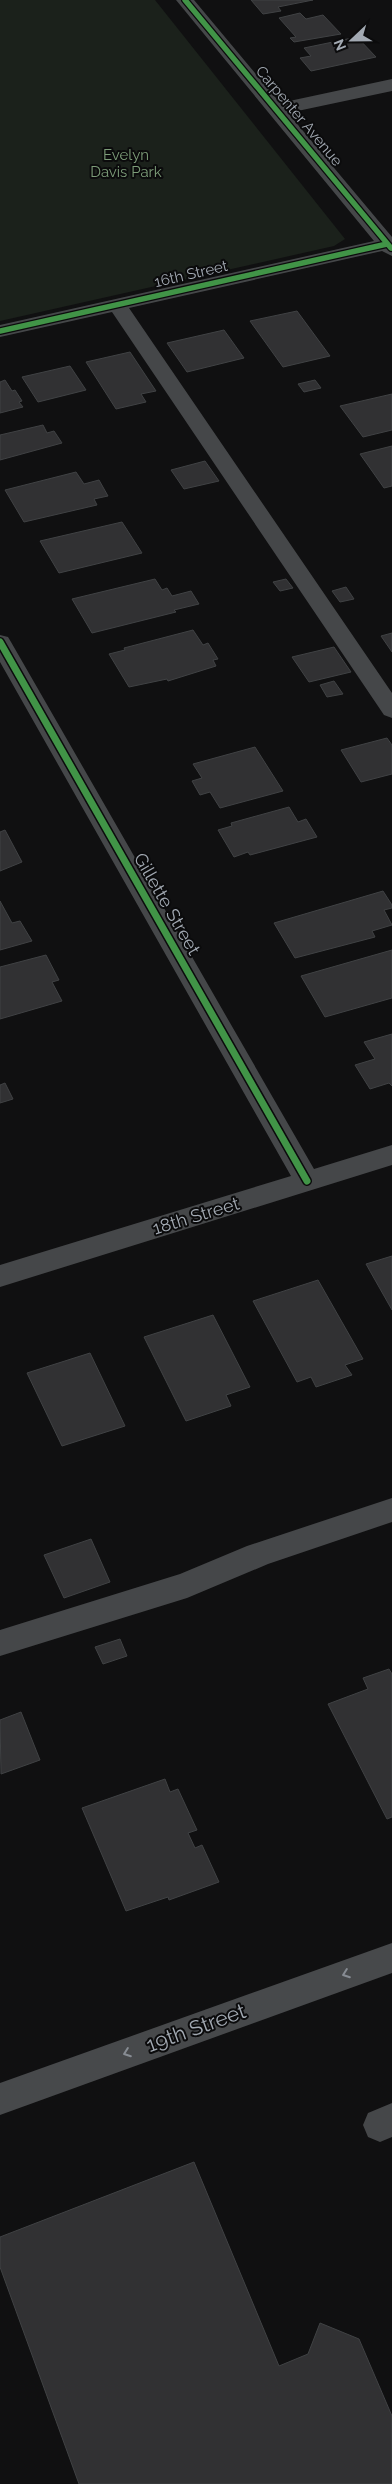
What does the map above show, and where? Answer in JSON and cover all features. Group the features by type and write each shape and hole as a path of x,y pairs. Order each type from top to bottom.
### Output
{"main road":[{"name":"19th Street","path":"0,2098 392,1958"}],"street":[{"name":"Carpenter Avenue","path":"185,0 390,247"},
{"path":"276,110 392,85"},
{"name":"16th Street","path":"0,331 390,247"},
{"path":"117,305 392,710"},
{"name":"Gillette Street","path":"0,642 307,1181"},
{"name":"18th Street","path":"0,1276 392,1155"},
{"path":"0,1643 187,1585 258,1555 392,1510"}],"green space":[{"name":"Evelyn Davis Park","path":"0,0 155,0 345,239 334,246 0,321"}],"building":[{"path":"251,0 313,0 278,7 281,11 263,14"},
{"path":"300,13 306,19 323,15 341,34 294,42 290,38 296,37 279,18"},
{"path":"357,37 376,57 311,71 300,58 311,56 304,48"},
{"path":"297,311 330,356 283,367 250,321"},
{"path":"224,330 244,358 187,372 167,343"},
{"path":"130,352 156,391 141,394 146,402 116,409 86,362"},
{"path":"70,366 86,390 38,402 22,377"},
{"path":"5,380 12,391 15,390 22,401 19,402 23,407 0,413 0,382"},
{"path":"315,380 321,388 304,392 298,384"},
{"path":"392,394 392,430 363,437 340,406"},
{"path":"43,425 47,433 54,431 62,443 0,460 0,435"},
{"path":"392,446 392,486 384,488 360,454"},
{"path":"205,461 219,481 184,489 171,470"},
{"path":"76,472 84,484 99,480 108,496 94,499 97,505 24,522 5,490"},
{"path":"122,522 142,553 59,573 40,541"},
{"path":"155,579 162,590 167,588 172,596 191,591 199,604 174,610 176,612 92,633 72,599"},
{"path":"286,579 293,588 280,591 273,582"},
{"path":"346,587 354,599 340,602 332,591"},
{"path":"193,630 203,645 208,643 218,659 213,660 216,666 168,681 167,679 129,687 109,654 125,650 124,648"},
{"path":"392,633 392,652 381,636"},
{"path":"334,647 351,672 309,682 292,657"},
{"path":"334,681 343,694 327,697 320,685"},
{"path":"387,738 392,745 392,774 361,782 341,750"},
{"path":"255,747 283,791 220,808 210,792 200,795 192,781 202,778 193,764"},
{"path":"289,807 298,822 306,819 317,837 250,855 248,852 234,857 218,830 232,826 231,823"},
{"path":"5,830 22,862 0,871 0,832"},
{"path":"383,891 392,905 392,908 384,910 392,925 372,931 375,937 295,958 274,923"},
{"path":"0,901 12,923 20,921 32,941 0,950"},
{"path":"392,950 392,998 325,1017 301,976"},
{"path":"46,955 59,980 52,982 62,1001 0,1019 0,967"},
{"path":"392,1034 392,1086 389,1083 370,1089 355,1065 375,1059 364,1042"},
{"path":"5,1083 13,1099 0,1103 0,1085"},
{"path":"392,1256 392,1310 366,1264"},
{"path":"318,1280 363,1359 345,1365 352,1375 316,1387 311,1377 297,1382 253,1301"},
{"path":"213,1315 250,1387 226,1395 231,1406 186,1421 144,1337"},
{"path":"90,1353 125,1426 62,1446 27,1373"},
{"path":"91,1539 110,1582 64,1598 44,1555"},
{"path":"120,1639 127,1656 103,1664 95,1647"},
{"path":"389,1669 392,1674 392,1817 387,1819 328,1704 368,1689 363,1678"},
{"path":"21,1712 40,1760 1,1774 0,1720"},
{"path":"165,1779 170,1792 178,1789 197,1830 188,1833 195,1848 202,1845 219,1882 169,1900 168,1897 126,1911 82,1808"},
{"path":"194,2162 279,2366 308,2354 320,2323 359,2339 392,2416 392,2484 79,2484 0,2267 0,2237"}],"cycle path":[{"path":"185,0 391,248"},
{"path":"0,331 387,244"},
{"path":"0,642 307,1181"}]}
